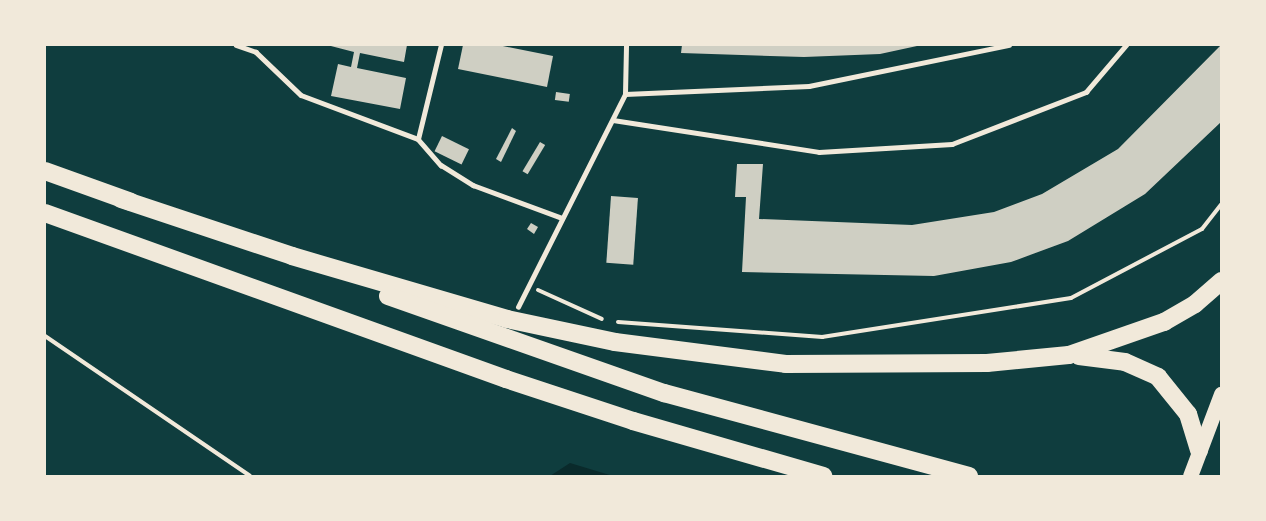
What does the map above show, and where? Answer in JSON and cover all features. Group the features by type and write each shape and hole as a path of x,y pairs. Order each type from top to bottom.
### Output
{"highway":[{"path":"45,171 597,372 762,423 969,476"},
{"path":"121,199 292,256 507,320 604,340 729,358 840,365 987,363 1069,355 1125,362 1158,377 1188,414 1199,450"},
{"path":"45,213 517,382 823,476"},
{"path":"1069,355 1164,322 1195,304 1221,281"}],"main road":[{"path":"1190,476 1221,394"}],"lane":[{"path":"236,45 256,52 301,96 418,139 441,165 473,184 562,218"},
{"path":"418,139 441,45"},
{"path":"518,308 625,94 626,45"},
{"path":"625,94 809,86 1009,45"},
{"path":"613,120 819,152 952,144 1086,92 1126,45"}],"path":[{"path":"529,286 606,321 822,337 1071,298 1202,229 1221,205"},
{"path":"45,336 250,476"}],"water":[{"path":"570,463 613,476 550,476"}],"building":[{"path":"327,45 407,45 404,62 360,53 357,68 406,78 400,109 331,96 338,64 351,67 354,52"},
{"path":"463,45 498,45 553,56 547,87 458,69"},
{"path":"682,45 917,46 880,54 804,57 681,53"},
{"path":"1221,45 1221,122 1145,194 1068,241 1011,262 934,276 742,272 746,197 735,197 737,164 763,164 759,219 912,225 994,212 1042,194 1118,149"},
{"path":"556,92 570,94 569,102 555,100"},
{"path":"512,128 516,131 501,162 496,159"},
{"path":"442,136 469,149 462,164 435,151"},
{"path":"540,142 545,145 528,174 522,171"},
{"path":"611,196 638,198 633,265 606,263"},
{"path":"531,223 538,227 534,234 527,229"}]}
